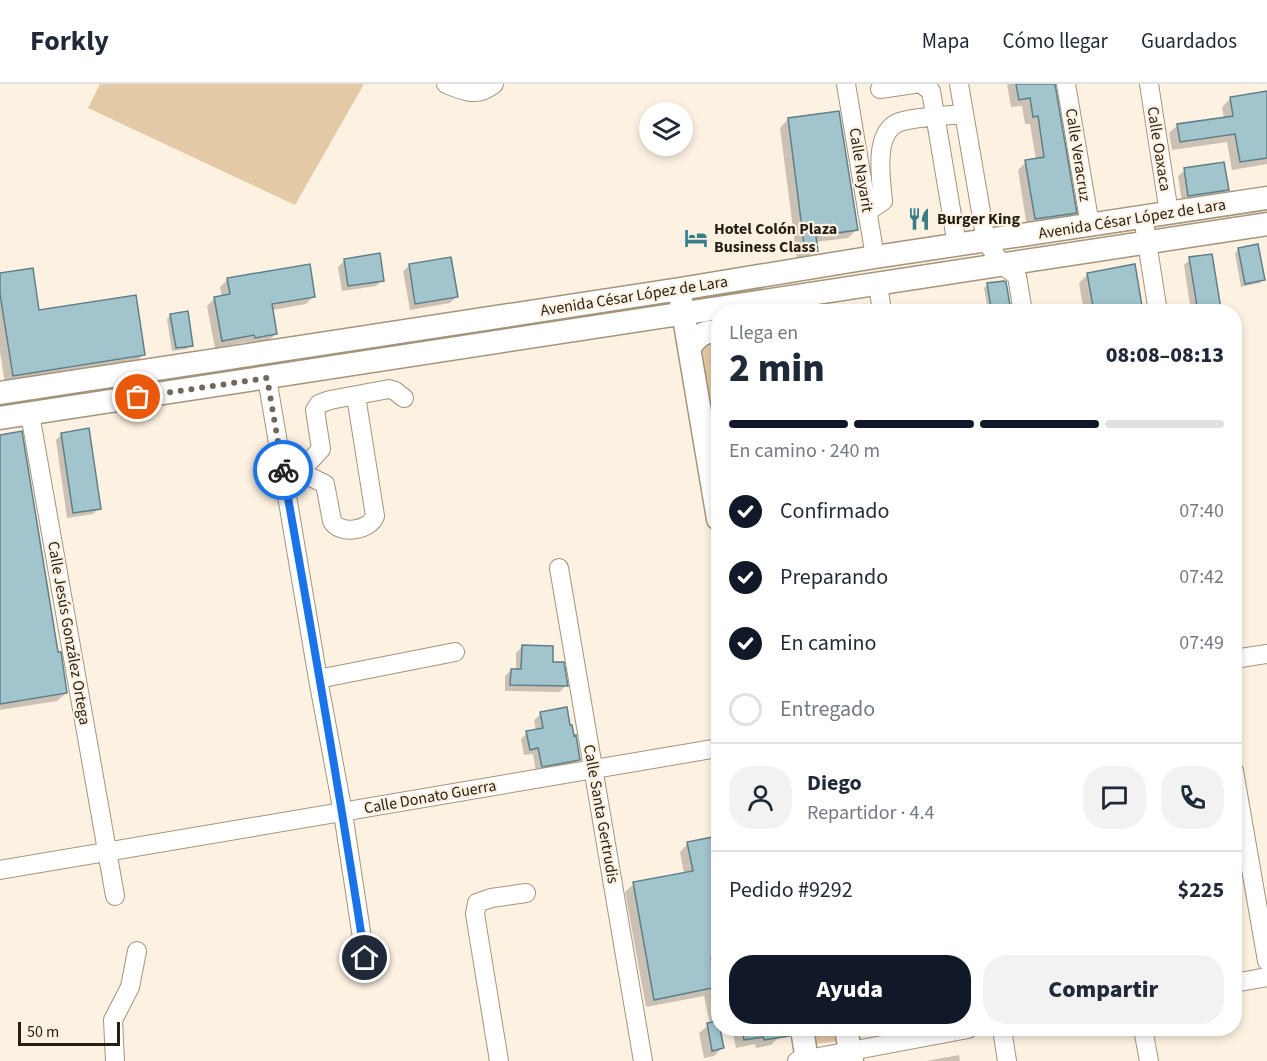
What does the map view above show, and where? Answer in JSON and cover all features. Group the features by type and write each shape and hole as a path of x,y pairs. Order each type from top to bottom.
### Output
{"main road":[{"name":"Avenida César López de Lara","path":"0,393 1267,198"},
{"name":"Avenida César López de Lara","path":"762,304 878,284 1267,226"},
{"path":"722,283 726,304"},
{"path":"680,289 711,478"},
{"name":"Avenida César López de Lara","path":"0,418 711,312"},
{"path":"689,348 703,333 711,332"},
{"path":"802,1036 804,1060"},
{"path":"847,1036 851,1056"}],"street":[{"path":"446,84 469,93 494,84"},
{"name":"Calle Nayarit","path":"846,84 875,257"},
{"path":"880,88 914,84"},
{"path":"921,84 931,91 957,245"},
{"path":"959,84 986,241 1002,265 1017,276 1022,304"},
{"name":"Calle Veracruz","path":"1066,84 1090,225"},
{"name":"Calle Oaxaca","path":"1149,84 1169,213"},
{"path":"867,212 883,201 880,156 886,132 900,121 964,114"},
{"path":"1143,217 1157,304"},
{"path":"878,284 881,304"},
{"path":"356,396 375,516 373,523 367,526 341,530 334,526 332,521 315,410 319,404 330,400 356,396 397,394 384,360"},
{"path":"267,378 291,472 318,678 343,813 365,958"},
{"name":"Calle Jesús González Ortega","path":"30,414 115,896"},
{"path":"291,472 310,462 321,449"},
{"path":"291,472 325,484"},
{"name":"Calle Santa Gertrudis","path":"559,568 643,1061"},
{"path":"318,678 455,652"},
{"path":"1242,658 1267,654"},
{"name":"Calle Donato Guerra","path":"0,870 711,749"},
{"path":"1242,817 1267,961"},
{"path":"499,1061 475,914 477,903 491,898 526,893"},
{"path":"115,1061 113,1020 130,987 137,951"},
{"path":"1242,982 1267,977"},
{"path":"804,1060 851,1056 938,1036"},
{"path":"1003,1036 1007,1061"},
{"path":"1144,1036 1149,1061"}],"shaded area":[{"path":"100,84 364,84 295,205 88,108"},
{"path":"711,340 711,456 696,366 701,342"},
{"path":"812,1036 841,1036 842,1041 814,1044"}],"building":[{"path":"1016,84 1055,84 1077,213 1035,219 1025,160 1044,157 1038,116 1033,117 1030,98 1019,100"},
{"path":"1267,91 1267,158 1240,162 1235,134 1180,142 1177,124 1233,116 1230,97"},
{"path":"839,111 858,230 816,236 818,251 805,252 788,118"},
{"path":"1224,162 1229,190 1188,196 1184,168"},
{"path":"1258,244 1265,280 1245,284 1238,248"},
{"path":"380,253 384,281 348,286 344,259"},
{"path":"1212,254 1220,304 1197,304 1189,257"},
{"path":"451,257 458,297 415,304 409,264"},
{"path":"310,264 315,297 272,304 277,334 255,338 254,335 222,341 214,297 230,294 227,278"},
{"path":"1135,264 1142,304 1093,304 1087,273"},
{"path":"33,268 39,310 136,295 145,355 13,376 0,294 0,273"},
{"path":"1006,282 1010,304 990,304 987,283"},
{"path":"188,311 193,346 176,348 170,314"},
{"path":"89,428 101,509 73,513 61,433"},
{"path":"22,431 58,652 61,652 67,693 0,704 0,435"},
{"path":"522,645 553,646 553,662 564,662 568,686 510,685 511,669 521,669"},
{"path":"567,707 570,725 572,725 574,736 576,735 580,760 542,767 538,748 530,750 526,731 543,728 540,712"},
{"path":"711,837 711,988 654,1000 633,882 693,871 687,842"},
{"path":"711,1022 711,1036 721,1036 724,1048 712,1051 707,1023"},
{"path":"743,1036 789,1036 764,1040 763,1037 744,1040"}],"way so far":[{"path":"138,397 267,378 283,470"}],"place":[{"name":"Burger King","path":"919,219"},
{"name":"Hotel Colón Plaza Business Class","path":"696,238"}],"route":[{"path":"283,470 343,813 365,958"}]}
